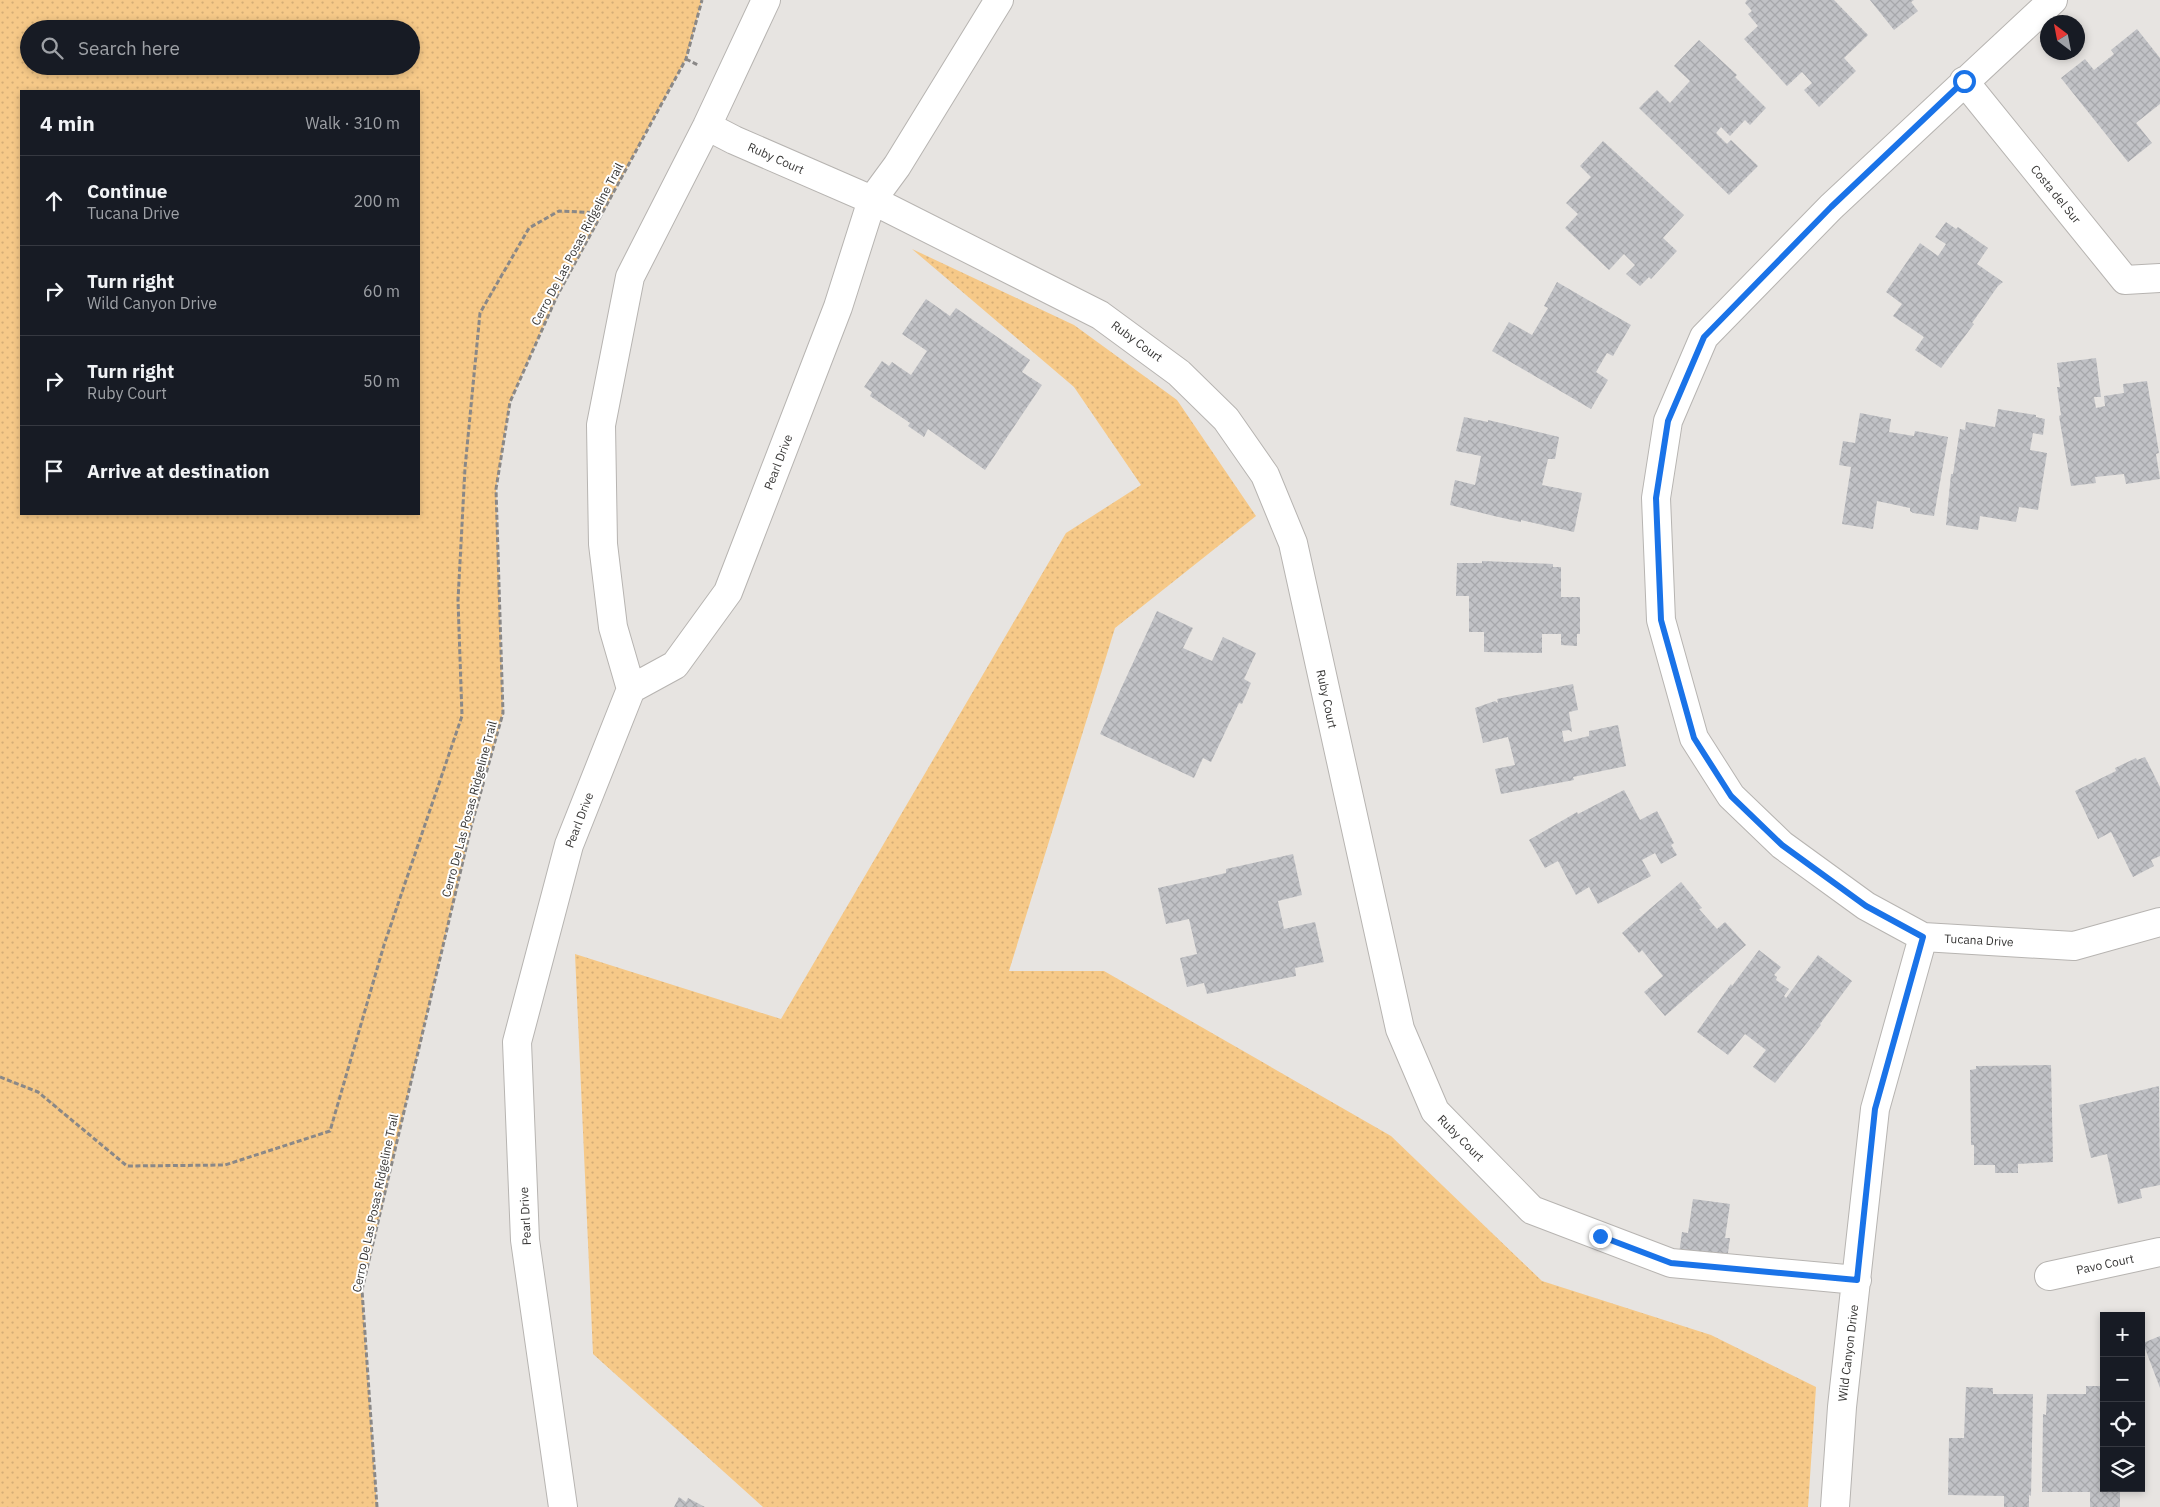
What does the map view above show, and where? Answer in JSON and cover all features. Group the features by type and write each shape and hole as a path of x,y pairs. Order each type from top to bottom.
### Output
{"street":[{"path":"631,689 613,627 603,544 601,425 630,277 708,126 766,0"},
{"name":"Pearl Drive","path":"562,1507 525,1240 517,1042 569,845 631,689 675,665 728,592 838,306 872,200 902,158 999,0"},
{"name":"Tucana Drive","path":"2053,0 1831,207 1704,337 1668,421 1656,498 1661,620 1694,738 1731,796 1782,845 1866,906 1923,937 2074,946 2160,922"},
{"name":"Costa del Sur","path":"1964,81 2125,280 2160,278"},
{"name":"Ruby Court","path":"708,126 734,140 872,200 1100,315 1179,372 1226,419 1265,475 1293,543 1400,1029 1435,1111 1532,1210 1671,1263 1857,1280"},
{"name":"Wild Canyon Drive","path":"1835,1507 1842,1407 1875,1109 1923,937"},
{"name":"Pavo Court","path":"2049,1276 2160,1252"}],"path":[{"name":"Cerro De Las Posas Ridgeline Trail","path":"377,1507 362,1290 471,827 503,713 496,490 510,402 557,296 686,58 702,0"},
{"path":"0,1077 38,1092 127,1166 225,1165 330,1131 384,945 462,716 458,600 465,468 480,313 529,228 559,211 602,213"}],"shaded area":[{"path":"0,0 702,0 686,59 557,296 510,402 496,489 503,713 471,827 362,1290 377,1507 0,1507"},
{"path":"912,249 1074,325 1177,400 1256,516 1115,628 1009,971 1104,971 1391,1136 1542,1281 1711,1335 1816,1387 1808,1507 763,1507 593,1354 575,954 781,1019 1066,533 1141,485 1074,387"}],"building":[{"path":"1747,0 1834,0 1868,35 1844,58 1856,71 1819,107 1804,90 1812,83 1802,72 1787,86 1744,39 1758,26 1748,14 1752,11 1745,3"},
{"path":"1870,0 1914,0 1911,2 1918,11 1894,30"},
{"path":"2137,29 2160,58 2160,104 2136,123 2152,143 2128,162 2061,78 2085,59 2094,70 2114,54 2111,50"},
{"path":"1699,40 1737,75 1735,77 1766,108 1750,125 1745,120 1730,136 1721,127 1716,133 1727,144 1731,140 1758,166 1729,195 1639,108 1657,90 1670,103 1690,81 1674,66"},
{"path":"1603,141 1684,215 1663,238 1677,251 1651,279 1649,277 1640,286 1626,274 1635,265 1624,254 1609,270 1565,228 1578,214 1566,203 1591,177 1580,166"},
{"path":"1946,222 1956,229 1958,227 1988,248 1977,264 2003,282 1998,286 1972,323 1974,324 1941,368 1915,350 1924,337 1893,316 1902,304 1886,292 1920,243 1938,256 1946,244 1935,237"},
{"path":"1557,282 1631,325 1613,356 1607,353 1596,372 1608,380 1591,409 1492,351 1509,322 1532,335 1548,308 1544,306"},
{"path":"926,299 950,316 956,308 1030,360 1022,372 1042,385 985,470 928,429 924,437 908,426 910,423 870,396 872,392 864,387 882,361 889,366 892,362 911,375 927,351 902,334"},
{"path":"2096,358 2101,397 2094,397 2096,408 2105,406 2104,396 2124,393 2123,384 2147,381 2159,453 2156,454 2160,479 2126,484 2124,474 2095,477 2096,483 2071,486 2059,416 2061,415 2057,387 2060,387 2057,363"},
{"path":"1998,409 2036,415 2036,417 2045,419 2043,435 2033,433 2030,450 2047,453 2038,510 2019,507 2016,522 1980,516 1978,530 1946,525 1951,474 1953,474 1960,429 1965,430 1966,422 1995,427"},
{"path":"1860,413 1891,419 1889,432 1914,436 1915,431 1948,437 1934,516 1913,513 1910,511 1910,508 1877,501 1873,529 1842,524 1851,467 1839,465 1843,441 1855,443"},
{"path":"1464,417 1488,422 1488,420 1559,437 1555,459 1548,459 1542,485 1582,493 1574,532 1521,520 1521,522 1450,505 1455,480 1475,485 1481,456 1456,451"},
{"path":"1482,561 1553,564 1553,567 1561,567 1561,597 1580,597 1580,634 1577,634 1577,646 1561,645 1561,634 1542,634 1542,653 1484,652 1484,632 1469,632 1469,596 1456,596 1457,563 1482,563"},
{"path":"1157,611 1193,628 1183,648 1212,661 1223,637 1256,653 1244,679 1251,683 1242,704 1239,703 1211,762 1203,758 1194,778 1100,734"},
{"path":"1573,684 1578,710 1569,712 1572,732 1569,730 1562,731 1564,742 1589,736 1589,731 1618,725 1626,766 1573,777 1574,780 1501,794 1495,769 1515,765 1508,737 1483,743 1475,708 1495,701 1498,703 1497,699"},
{"path":"2145,757 2160,787 2160,856 2151,860 2154,866 2133,877 2111,832 2098,839 2075,791 2116,771 2115,768 2136,758 2137,760"},
{"path":"1624,790 1640,820 1657,811 1674,843 1671,845 1677,855 1661,864 1655,853 1642,860 1651,876 1598,904 1589,887 1576,895 1558,861 1545,868 1529,840 1577,812 1578,814"},
{"path":"1293,854 1302,895 1278,901 1284,929 1315,922 1324,962 1295,968 1296,976 1207,994 1204,983 1187,987 1180,958 1197,954 1189,919 1166,924 1158,888 1226,873 1226,869"},
{"path":"1681,882 1702,908 1699,909 1717,929 1725,922 1746,945 1665,1016 1644,992 1663,976 1642,950 1639,953 1622,933"},
{"path":"1759,950 1781,967 1774,975 1777,977 1776,980 1789,989 1784,996 1786,998 1818,955 1852,981 1821,1025 1775,1083 1753,1067 1766,1050 1745,1034 1728,1055 1697,1032 1731,984 1732,986"},
{"path":"2051,1065 2053,1162 2018,1164 2018,1173 1995,1173 1995,1165 1974,1165 1974,1145 1971,1145 1970,1070 1976,1069 1976,1066"},
{"path":"2159,1086 2160,1185 2140,1189 2142,1198 2118,1204 2107,1154 2091,1158 2079,1105"},
{"path":"1693,1199 1730,1204 1725,1238 1730,1238 1726,1267 1678,1261 1682,1232 1688,1233"},
{"path":"2160,1336 2160,1388 2145,1348 2145,1342"},
{"path":"2086,1386 2100,1386 2100,1492 2120,1492 2120,1507 2090,1507 2090,1492 2042,1492 2043,1414 2046,1415 2047,1394 2086,1394"},
{"path":"1966,1387 1993,1388 1993,1394 2033,1394 2031,1496 2029,1495 2029,1507 2004,1507 2004,1496 1948,1495 1949,1438 1964,1438"},
{"path":"679,1497 686,1502 688,1498 705,1507 674,1507"}],"route":[{"path":"1600,1236 1671,1263 1857,1280 1875,1109 1923,937 1866,906 1782,845 1731,796 1694,738 1661,620 1656,498 1668,421 1704,337 1831,207 1964,81"}]}
